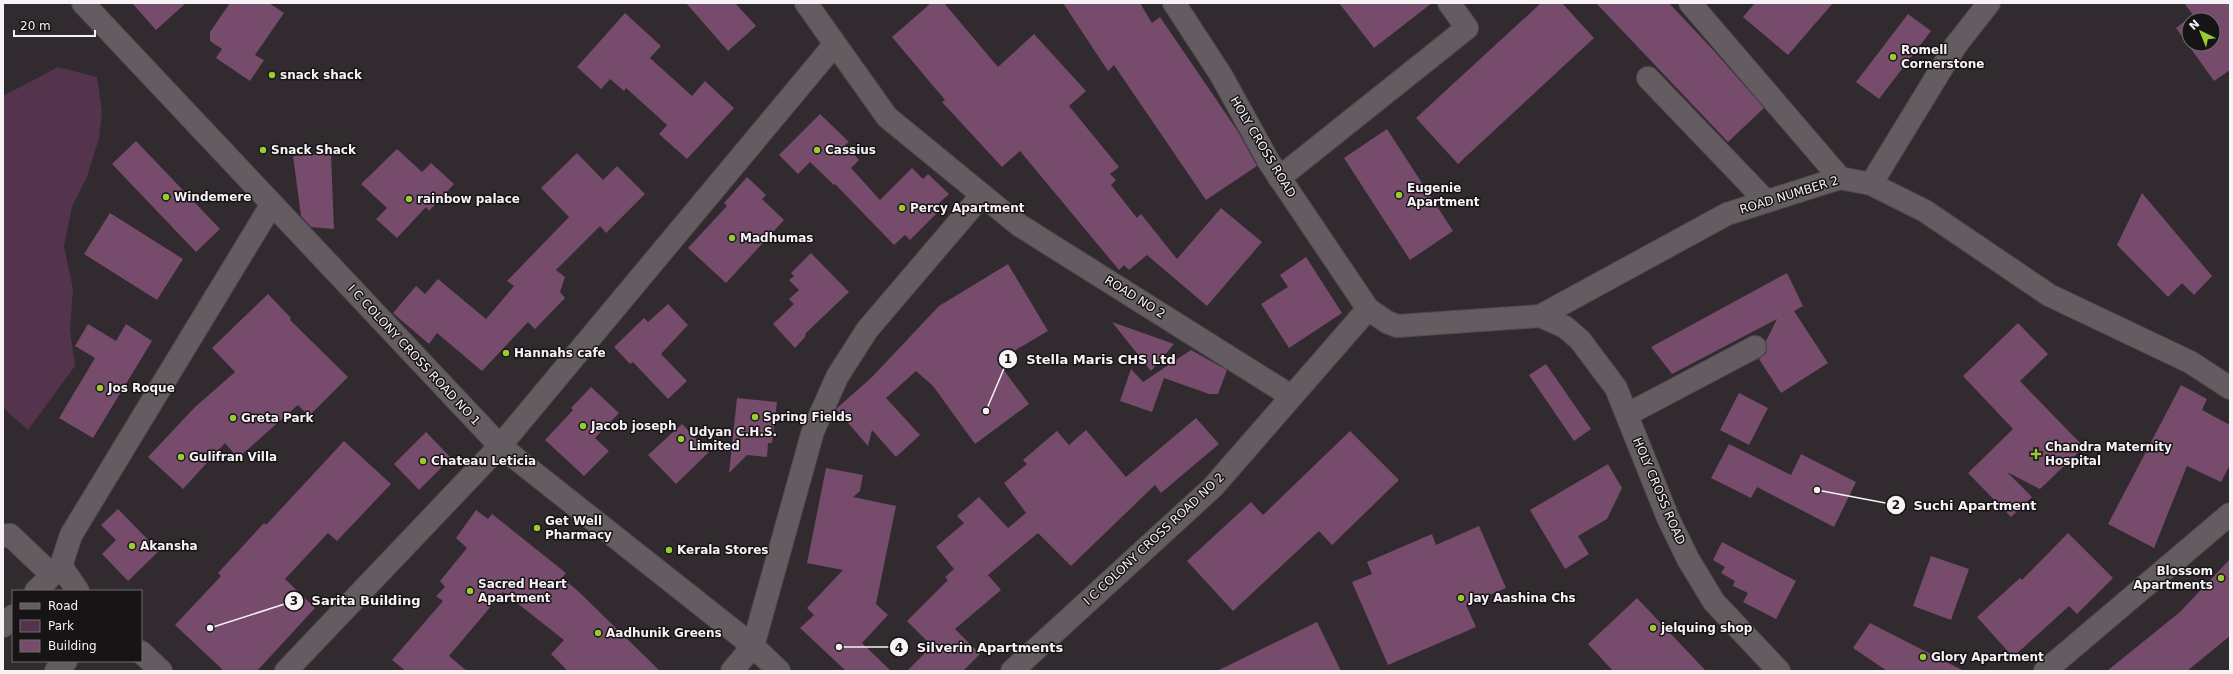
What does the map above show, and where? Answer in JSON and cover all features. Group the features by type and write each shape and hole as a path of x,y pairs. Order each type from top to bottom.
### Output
{"street":[{"name":"I C COLONY CROSS ROAD NO 1","path":"83,3 500,446 753,646 779,671"},
{"name":"ROAD NO 2","path":"806,3 887,117 1019,225 1291,396"},
{"name":"HOLY CROSS ROAD","path":"1174,3 1220,75 1279,178 1368,309"},
{"path":"1279,178 1467,28 1448,3"},
{"path":"1690,3 1840,178"},
{"path":"1871,184 1956,45 1989,3"},
{"path":"286,671 500,446 835,44"},
{"path":"1648,78 1766,201"},
{"name":"ROAD NUMBER 2","path":"1540,316 1727,214 1840,178 1871,184 1925,211 2049,295 2190,362 2228,382"},
{"path":"732,671 753,646 813,431 837,377 867,330 982,195"},
{"path":"37,590 56,570 71,535 272,204"},
{"path":"1368,309 1387,322 1397,326 1540,316"},
{"name":"I C COLONY CROSS ROAD NO 2","path":"1012,671 1213,487 1368,309"},
{"name":"HOLY CROSS ROAD","path":"1540,316 1566,327 1580,340 1616,388 1628,414 1668,518 1688,559 1714,602 1779,671"},
{"path":"1628,414 1755,347"},
{"path":"2045,671 2230,514"},
{"path":"3,536 10,535 56,570 77,590"},
{"path":"3,626 12,617"},
{"path":"142,653 161,671"},
{"path":"56,671 65,662"}],"green space":[{"path":"58,67 97,77 102,112 99,138 87,177 72,207 64,246 73,289 70,330 75,366 28,430 3,408 3,96"}],"building":[{"path":"132,3 186,3 156,30"},
{"path":"230,3 269,3 284,13 255,55 264,60 250,81 216,58 222,49 210,41 210,32"},
{"path":"686,3 735,3 756,26 728,51"},
{"path":"931,3 944,3 998,67 1034,34 1086,91 1069,106 1119,167 1110,174 1116,180 1111,185 1137,218 1141,214 1177,259 1221,208 1262,242 1207,306 1147,255 1129,270 1124,265 1119,270 1020,151 1002,167 942,102 945,100 892,37"},
{"path":"1063,3 1140,3 1152,23 1160,17 1237,130 1257,166 1206,200 1114,65 1108,71"},
{"path":"1339,3 1432,3 1374,48"},
{"path":"1541,3 1562,3 1594,38 1458,164 1416,118"},
{"path":"1596,3 1669,3 1715,52 1764,108 1728,142"},
{"path":"1755,3 1833,3 1788,55 1743,17"},
{"path":"2184,3 2230,3 2230,70 2214,81 2193,52 2221,52 2221,12 2191,12"},
{"path":"625,13 661,46 650,58 692,96 705,81 734,108 687,159 659,134 667,125 626,88 624,91 610,79 601,89 577,67"},
{"name":"Romell Cornerstone","path":"1908,14 1931,31 1879,99 1856,82"},
{"path":"2181,24 2181,35 2176,28"},
{"path":"820,114 849,142 845,145 859,160 851,168 880,200 912,168 923,179 928,174 949,194 936,206 940,210 910,240 905,235 894,245 835,184 834,185 810,162 798,174 779,155"},
{"name":"Eugenie Apartment","path":"1387,129 1453,231 1410,260 1344,158"},
{"name":"Windemere","path":"136,141 220,229 196,252 112,164"},
{"name":"rainbow palace","path":"397,149 422,172 431,163 454,184 429,211 426,207 397,238 376,219 387,208 361,184"},
{"path":"577,153 603,180 617,166 645,194 606,233 600,226 556,270 565,277 560,292 565,298 535,329 528,322 482,371 437,333 429,344 393,313 416,286 425,294 438,279 486,319 514,286 507,281 569,217 541,188"},
{"path":"331,154 334,229 311,227 301,216 293,156"},
{"name":"Madhumas","path":"747,177 766,195 762,199 784,220 726,283 688,248 727,206 724,203"},
{"path":"2142,193 2212,276 2194,295 2182,283 2168,297 2117,245"},
{"path":"110,213 183,259 157,300 84,254"},
{"path":"811,253 849,292 806,333 805,337 795,348 773,324 794,304 789,299 799,290 789,280 794,276 791,273"},
{"path":"1306,257 1342,313 1289,348 1261,304 1288,287 1280,275"},
{"path":"1008,264 1048,331 997,361 1029,404 975,444 933,386 916,371 886,398 920,435 896,457 872,430 868,446 836,409 872,377 939,306"},
{"path":"1787,273 1803,306 1794,311 1828,363 1781,393 1759,359 1766,353 1766,341 1777,319 1672,374 1651,347"},
{"path":"268,294 291,318 290,320 348,377 309,416 298,405 238,458 225,443 183,489 148,457 195,407 235,372 212,348"},
{"path":"668,304 688,325 661,354 687,381 668,399 633,362 630,364 614,347 644,318 648,322"},
{"path":"1112,322 1174,344 1151,371"},
{"path":"2018,323 2048,354 2020,381 2084,447 2040,489 2007,472 2032,497 2011,517 1968,473 2013,429 1963,376"},
{"name":"Jos Roque","path":"88,324 116,341 126,324 152,341 93,438 59,418 95,358 75,346"},
{"path":"1191,350 1227,370 1218,394 1209,394 1164,378 1152,412 1120,401 1131,369 1143,382"},
{"path":"1546,364 1591,429 1574,441 1529,375"},
{"path":"2181,385 2207,399 2202,410 2230,425 2230,465 2221,482 2187,466 2154,548 2108,524"},
{"name":"Jacob joseph","path":"591,387 619,413 595,438 609,451 584,476 545,440 573,410 571,408"},
{"path":"1739,393 1768,408 1749,445 1720,430"},
{"name":"Spring Fields","path":"737,398 777,402 772,443 768,443 767,457 747,455 729,473"},
{"path":"1196,418 1219,444 1161,493 1155,485 1071,566 1038,533 988,575 1001,590 955,629 980,654 963,671 907,671 932,646 907,621 948,580 945,577 954,569 936,547 964,523 957,516 979,497 1008,528 1026,513 1004,483 1027,464 1023,460 1057,431 1069,445 1086,430 1126,477"},
{"name":"Udyan C.H.S. Limited","path":"682,424 709,452 676,484 648,455"},
{"path":"1350,431 1399,480 1332,545 1319,531 1233,611 1187,561 1251,502 1263,515"},
{"name":"Chateau Leticia","path":"426,432 451,458 419,490 394,464"},
{"path":"344,441 391,484 337,541 328,533 285,579 315,608 257,671 224,671 175,625 221,576 218,573 264,523 266,525"},
{"path":"1729,444 1791,475 1801,454 1856,482 1834,527 1757,487 1751,498 1711,478"},
{"path":"1608,464 1622,488 1607,519 1578,536 1589,554 1565,569 1530,510"},
{"path":"826,468 863,475 860,491 853,497 896,506 876,604 888,615 862,643 891,671 846,671 800,628 814,615 807,608 843,570 807,563"},
{"name":"Akansha","path":"118,509 159,551 128,581 102,554 116,540 101,525"},
{"path":"476,510 488,519 492,514 566,573 562,578 578,591 660,671 568,671 551,654 564,640 503,592 449,656 467,671 406,671 392,660 443,601 436,596 445,587 440,581 467,548 456,538"},
{"name":"Jay Aashina Chs","path":"1479,526 1506,588 1466,605 1476,627 1388,665 1352,582 1372,574 1367,562 1432,534 1436,545"},
{"path":"2068,533 2113,578 2077,614 2069,606 2013,657 1977,617 2020,578 2022,580"},
{"path":"1722,542 1796,581 1776,619 1743,602 1748,593 1733,586 1735,581 1721,573 1725,567 1713,560"},
{"path":"1931,556 1969,569 1951,620 1913,606"},
{"path":"2230,559 2230,636 2187,671 2107,671 2180,612"},
{"path":"1637,598 1706,671 1613,671 1588,644"},
{"path":"1317,622 1341,671 1217,671"},
{"path":"1870,623 1964,671 1887,671 1853,648"}],"place":[{"name":"Romell Cornerstone","path":"1893,57"},
{"name":"snack shack","path":"272,75"},
{"name":"Snack Shack","path":"263,150"},
{"name":"Cassius","path":"817,150"},
{"name":"Eugenie Apartment","path":"1399,195"},
{"name":"Windemere","path":"166,197"},
{"name":"rainbow palace","path":"409,199"},
{"name":"Percy Apartment","path":"902,208"},
{"name":"Madhumas","path":"732,238"},
{"name":"Hannahs cafe","path":"506,353"},
{"name":"Jos Roque","path":"100,388"},
{"name":"Stella Maris CHS Ltd","path":"986,411"},
{"name":"Spring Fields","path":"755,417"},
{"name":"Greta Park","path":"233,418"},
{"name":"Jacob joseph","path":"583,426"},
{"name":"Udyan C.H.S. Limited","path":"681,439"},
{"name":"Chandra Maternity Hospital","path":"2036,454"},
{"name":"Gulifran Villa","path":"181,457"},
{"name":"Chateau Leticia","path":"423,461"},
{"name":"Suchi Apartment","path":"1817,490"},
{"name":"Get Well Pharmacy","path":"537,528"},
{"name":"Akansha","path":"132,546"},
{"name":"Kerala Stores","path":"669,550"},
{"name":"Blossom Apartments","path":"2221,578"},
{"name":"Sacred Heart Apartment","path":"470,591"},
{"name":"Jay Aashina Chs","path":"1461,598"},
{"name":"Sarita Building","path":"210,628"},
{"name":"jelquing shop","path":"1653,628"},
{"name":"Aadhunik Greens","path":"598,633"},
{"name":"Silverin Apartments","path":"839,647"},
{"name":"Glory Apartment","path":"1923,657"}]}
